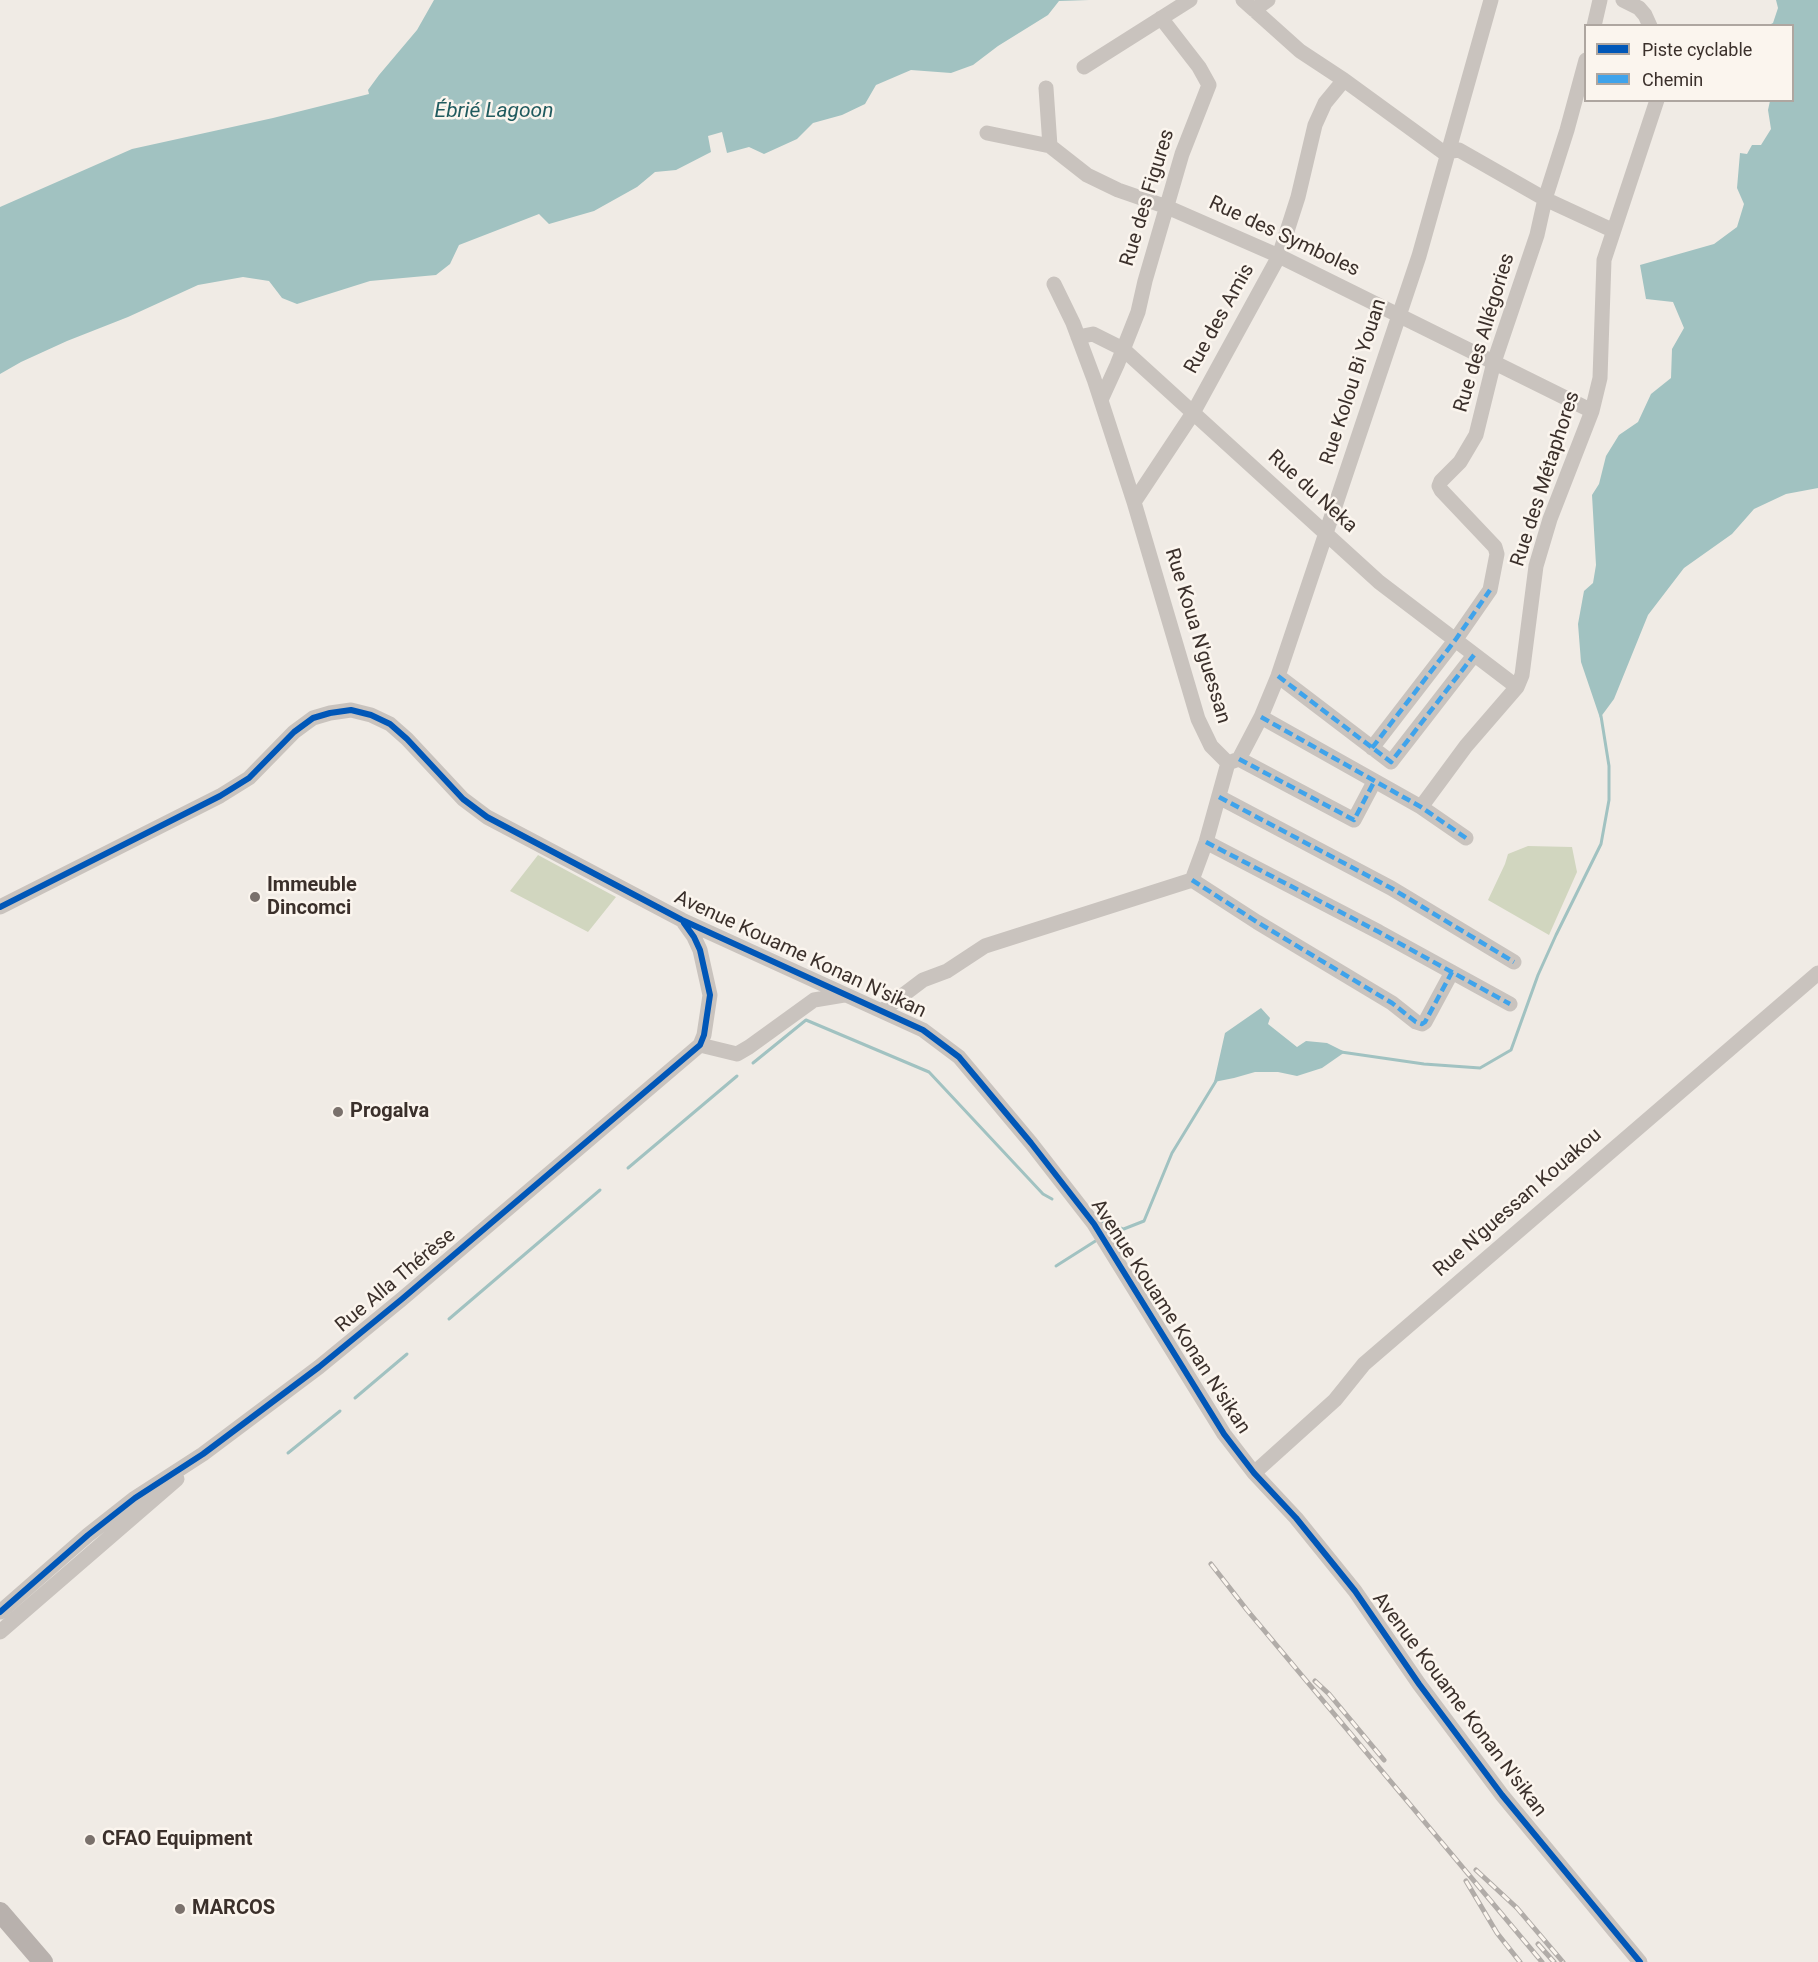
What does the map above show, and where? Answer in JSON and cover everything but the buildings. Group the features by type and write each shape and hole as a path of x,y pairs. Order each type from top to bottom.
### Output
{"main road":[{"path":"0,1912 43,1962"}],"street":[{"path":"1084,67 1190,0"},
{"path":"1249,5 1268,0"},
{"name":"Rue Kolou Bi Youan","path":"1233,761 1261,717 1278,676 1419,256 1491,0"},
{"path":"1594,24 1600,0"},
{"path":"1623,0 1639,8 1646,15 1649,24"},
{"path":"1249,5 1300,51 1447,155 1459,150 1545,199 1612,230"},
{"name":"Rue des Figures","path":"1101,400 1138,312 1182,153 1209,85 1161,18"},
{"name":"Rue des Allégories","path":"1456,639 1490,590 1497,554 1492,542 1439,486 1460,462 1476,435 1494,362 1537,235 1545,199 1584,67"},
{"name":"Rue des Amis","path":"1134,502 1193,413 1279,256 1298,198 1315,125 1325,103 1344,80"},
{"path":"1046,88 1050,146"},
{"name":"Rue des Métaphores","path":"1421,807 1466,746 1517,687 1522,675 1536,566 1550,519 1592,411 1600,378 1604,260 1612,230 1656,102"},
{"name":"Rue des Symboles","path":"987,133 1050,146 1087,175 1279,256 1592,411"},
{"name":"Rue Koua N'guessan","path":"1054,284 1078,337 1101,400 1134,502 1198,719 1211,746 1233,761"},
{"name":"Rue du Neka","path":"1078,337 1098,335 1123,349 1379,582 1517,687"},
{"path":"1372,748 1456,639"},
{"path":"1278,676 1391,762 1474,655"},
{"name":"Avenue Kouame Konan N'sikan","path":"0,907 249,778 294,732 314,718 351,710 371,715 390,724 463,799 487,817 682,920 923,1030 959,1057 1031,1143 1094,1224 1224,1434 1254,1473 1296,1518 1355,1591 1419,1683 1502,1795 1640,1962"},
{"path":"1261,717 1421,807 1466,838"},
{"path":"1192,880 1233,761 1354,820 1374,782"},
{"path":"1219,797 1390,888 1514,962"},
{"path":"1206,842 1510,1004"},
{"path":"1192,880 1392,1003 1416,1022 1422,1024 1425,1022 1452,972"},
{"path":"882,1011 922,980 947,971 985,946 1192,880"},
{"path":"682,920 700,950 710,995 704,1035 700,1045 737,1054 814,1000 844,995"},
{"name":"Rue N'guessan Kouakou","path":"1254,1473 1335,1400 1364,1364 1818,973"},
{"name":"Rue Alla Thérèse","path":"0,1612 88,1535 135,1498 203,1454 319,1367 700,1045"},
{"name":"Rue Alla Thérèse","path":"0,1632 203,1454"}],"green space":[{"path":"1528,846 1572,847 1577,872 1549,935 1488,900 1508,854"},
{"path":"538,855 616,897 588,932 510,891"}],"water":[{"name":"Ébrié Lagoon","path":"434,0 1089,0 1059,1 1048,15 998,46 973,65 951,73 911,70 876,85 865,104 842,115 813,123 797,139 764,154 749,147 727,153 722,132 708,136 711,152 676,170 655,172 637,187 594,211 549,224 539,214 459,245 450,264 436,275 370,281 297,304 282,298 269,281 243,277 198,285 128,317 67,341 0,374 0,207 132,149 369,94 368,90 417,30"},
{"path":"1776,0 1818,0 1818,488 1786,494 1754,509 1732,534 1684,568 1648,615 1614,699 1600,718 1581,662 1578,624 1584,591 1593,583 1596,565 1592,495 1599,484 1606,456 1619,435 1638,422 1651,394 1671,378 1672,349 1684,328 1673,302 1646,299 1640,265 1714,244 1737,227 1744,204 1737,188 1740,153 1747,154 1752,145 1761,145 1771,129 1768,110 1770,102 1794,102 1794,24 1771,24 1778,8"},
{"path":"1261,1008 1270,1018 1268,1024 1297,1047 1306,1041 1327,1043 1345,1052 1322,1068 1297,1076 1278,1072 1255,1072 1214,1082 1225,1033"}],"waterway":[{"path":"1341,1052 1424,1064 1480,1068 1511,1050 1538,975 1601,844 1609,800 1609,766 1601,716"},
{"path":"753,1063 806,1020 929,1072 1043,1194 1052,1199"},
{"path":"628,1168 737,1076"},
{"path":"1111,1234 1144,1221 1172,1153 1216,1081"},
{"path":"449,1319 600,1190"},
{"path":"1099,1220 1123,1229"},
{"path":"1056,1266 1097,1240"},
{"path":"355,1398 407,1354"},
{"path":"288,1453 340,1411"}],"railway":[{"path":"1211,1564 1542,1962"},
{"path":"1315,1681 1329,1694 1384,1760"},
{"path":"1476,1870 1517,1908 1563,1962"},
{"path":"1466,1881 1497,1933 1520,1962"},
{"path":"1538,1944 1554,1962"}],"marked path":[{"path":"1372,748 1456,639 1490,590"},
{"path":"1278,676 1391,762 1474,655"},
{"path":"1261,717 1421,807 1466,838"},
{"path":"1239,759 1354,820 1374,782"},
{"path":"1219,797 1391,888 1514,962"},
{"path":"1206,842 1379,932 1510,1004"},
{"path":"1192,880 1392,1003 1416,1022 1422,1024 1425,1022 1452,972"}],"cycle path":[{"path":"0,907 220,796 249,778 294,732 313,718 351,710 371,715 390,724 463,799 487,817 682,920 923,1030 959,1057 1031,1143 1094,1224 1224,1434 1254,1473 1296,1518 1355,1591 1419,1684 1502,1795 1640,1962"},
{"path":"0,1612 88,1535 135,1498 203,1454 319,1367 700,1045 704,1035 710,995 700,950 684,923"}],"place":[{"name":"Immeuble Dincomci","path":"255,897"},
{"name":"Progalva","path":"338,1112"},
{"name":"CFAO Equipment","path":"90,1840"},
{"name":"MARCOS","path":"180,1909"}]}
